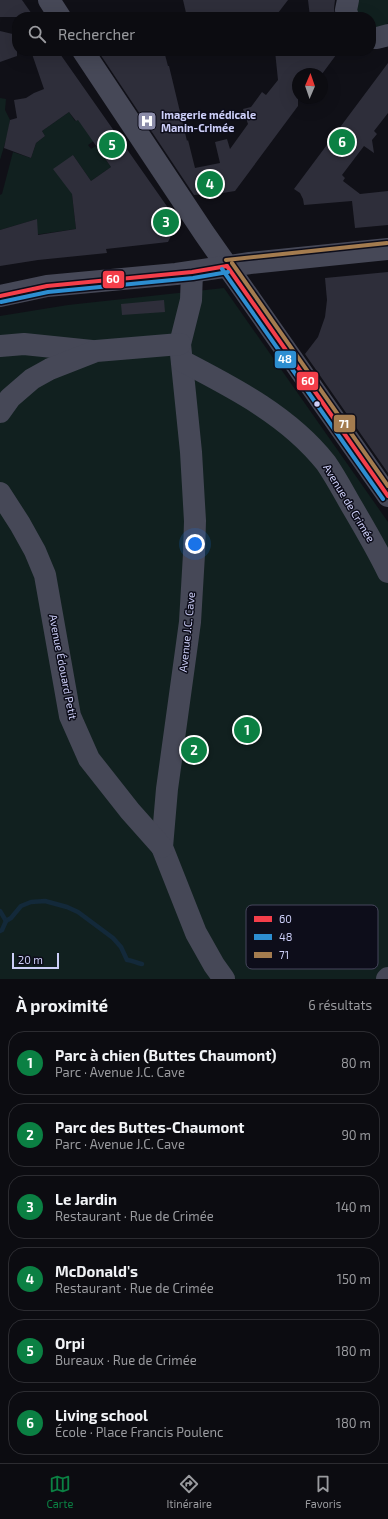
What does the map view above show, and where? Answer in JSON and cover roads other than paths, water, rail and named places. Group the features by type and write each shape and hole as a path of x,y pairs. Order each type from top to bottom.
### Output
{"street":[{"path":"49,0 57,12"},
{"path":"347,12 348,0"},
{"path":"376,38 388,35"},
{"path":"86,56 227,266 388,496"},
{"path":"0,296 47,286 192,272 227,266 388,249"},
{"name":"Avenue J.C. Cave","path":"192,272 191,300 181,353 192,452 195,521 194,548 190,622 166,789 162,847 196,933 214,965 224,979"},
{"path":"0,346 24,344 96,351 181,353"},
{"path":"0,412 10,398 32,379 50,369 96,351"},
{"name":"Avenue de Crimée","path":"181,353 222,382 253,399 294,430 326,463 372,540 388,572"},
{"name":"Avenue Édouard Petit","path":"0,493 35,551 45,575 70,716 89,759 130,811 162,847"}],"waterway":[{"path":"0,911 6,921 11,918 21,906 31,902 45,901 67,907 78,912 113,938 121,947 127,960 142,964"},
{"path":"0,931 2,930 6,921"}],"place":[{"name":"Imagerie médicale Manin-Crimée","path":"147,121"},
{"name":"Living school","path":"342,142"},
{"name":"Orpi","path":"112,145"},
{"name":"McDonald's","path":"210,184"},
{"name":"Le Jardin","path":"166,222"},
{"name":"Parc à chien (Buttes Chaumont)","path":"247,730"},
{"name":"Parc des Buttes-Chaumont","path":"194,750"}]}
